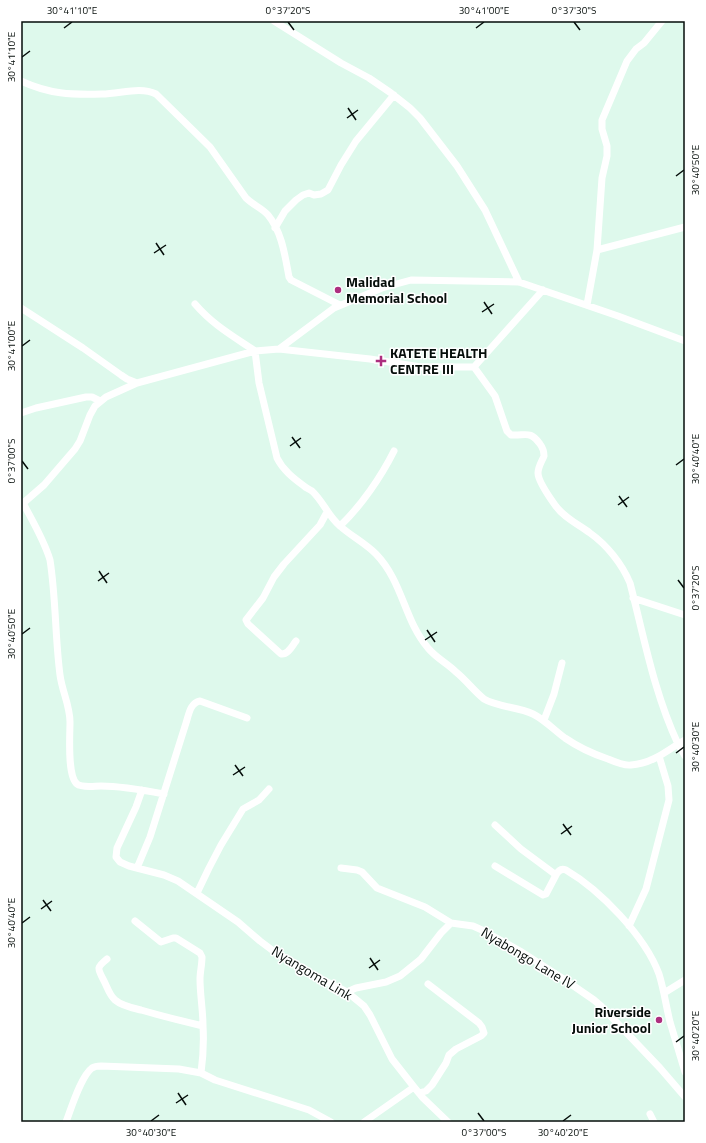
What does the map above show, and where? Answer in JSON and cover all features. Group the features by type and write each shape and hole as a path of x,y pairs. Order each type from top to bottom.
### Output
{"street":[{"path":"274,21 341,63 369,78 394,95 420,118 458,166 485,210 519,282"},
{"path":"587,305 597,250 602,178 607,156 602,129 602,120 627,61 662,21"},
{"path":"21,81 45,91 66,94 103,94 144,90 151,91 156,94 210,147 246,198 267,215 276,228 282,242 289,277 340,305"},
{"path":"276,228 285,211 296,200 309,193 314,195 321,194 328,190 356,141 394,95"},
{"path":"597,250 685,227"},
{"path":"279,349 334,308 382,288 411,280 519,282 685,341"},
{"path":"164,794 111,786 79,786 73,780 71,772 69,714 60,677 56,614 50,560 38,532 22,504 44,485 75,449 95,406 100,401 137,383 255,351 279,349 370,359 421,367 474,366 543,290"},
{"path":"195,304 225,332 255,351"},
{"path":"21,308 83,348 127,379 137,383"},
{"path":"255,351 259,383 277,458 281,466 289,474 312,491 340,526 375,553 386,566 394,578 420,637 433,653 455,670 485,700 524,710 544,720 577,746 615,762 630,765 648,762 685,740"},
{"path":"474,366 495,396 507,431 511,434 528,434 535,437 542,446 544,452 538,473 539,478 562,515 602,543 627,576 659,699 669,725 685,756"},
{"path":"21,413 36,408 86,397 92,397 100,401"},
{"path":"340,526 353,513 385,470 394,451"},
{"path":"296,641 286,653 281,654 248,624 246,620 263,598 274,577 320,525 328,512"},
{"path":"633,598 685,615"},
{"path":"544,720 554,694 562,663"},
{"path":"137,868 150,838 192,706 195,702 200,701 247,718"},
{"path":"629,926 646,889 669,800 668,786 659,756"},
{"path":"198,893 221,845 243,809 259,800 269,789"},
{"name":"Nyangoma Link","path":"142,790 130,822 120,842 116,858 120,862 164,875 178,881 198,893 238,922 272,950 313,976 347,992 364,1006 392,1059 419,1093 448,1122"},
{"path":"495,825 520,850 556,875"},
{"path":"495,866 543,896 546,894 558,871 564,869 569,871 597,893 629,926 653,960 659,974 670,1021 685,1072"},
{"name":"Nyabongo Lane IV","path":"341,868 362,872 377,888 425,907 451,923 473,926 482,930 520,951 565,980 594,1000 644,1051 685,1097"},
{"path":"135,921 161,942 176,938 201,955 201,1002 204,1026 203,1062 201,1073"},
{"path":"347,992 356,988 386,982 400,976 421,959 440,933 451,923"},
{"path":"107,959 99,967 100,972 115,1000 123,1005 204,1026"},
{"path":"664,993 685,980"},
{"path":"419,1093 426,1091 432,1085 446,1063 449,1055 456,1049 481,1036 484,1032 479,1023 428,984"},
{"path":"66,1122 85,1076 91,1069 101,1066 164,1068 201,1073 216,1080 309,1110 332,1122"},
{"path":"364,1122 414,1087"},
{"path":"650,1114 654,1122"}],"place":[{"name":"Malidad Memorial School","path":"338,290"},
{"name":"KATETE HEALTH CENTRE III","path":"381,361"},
{"name":"Riverside Junior School","path":"659,1020"}]}
